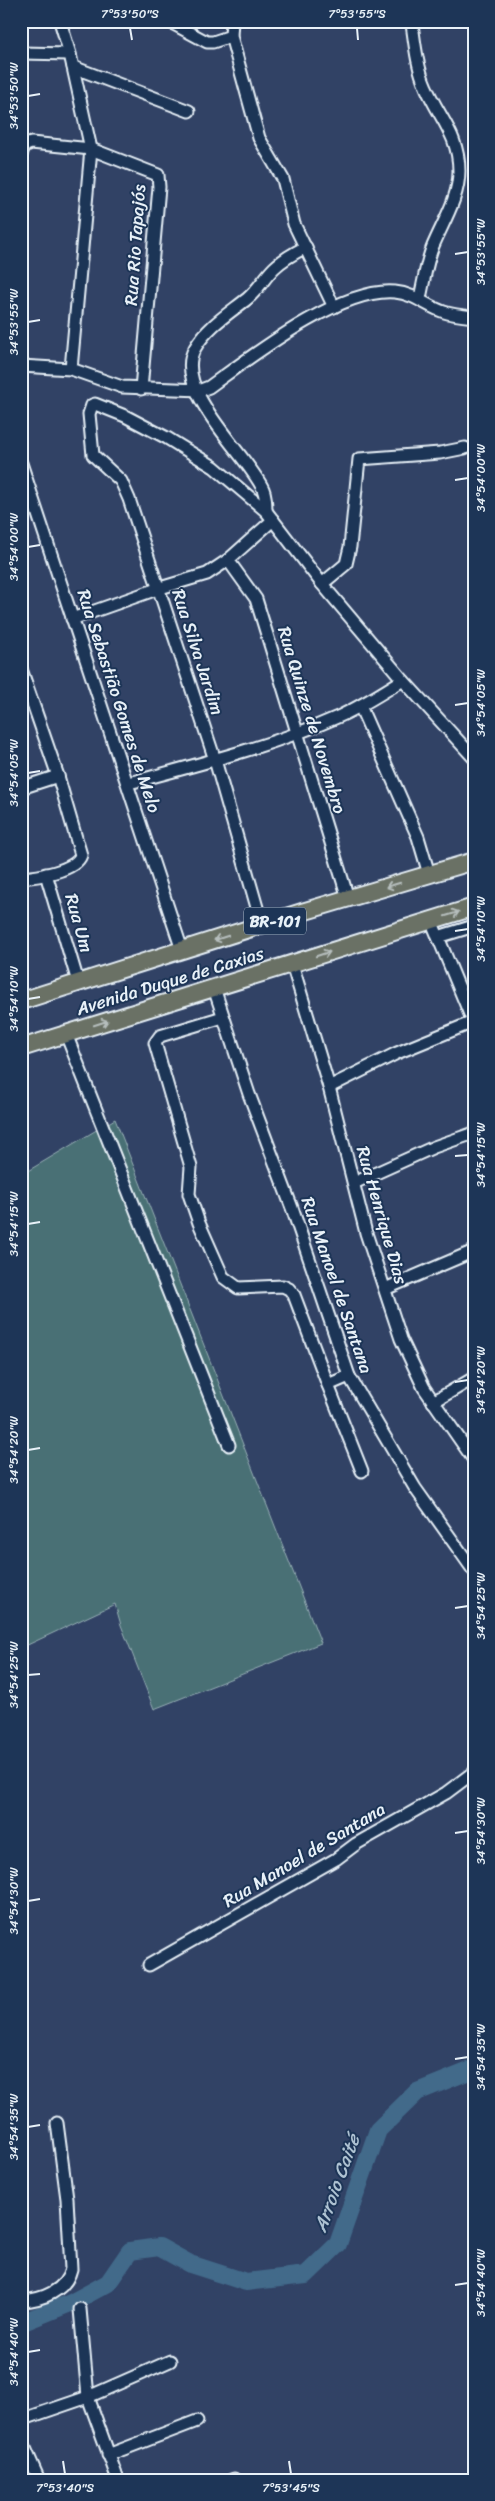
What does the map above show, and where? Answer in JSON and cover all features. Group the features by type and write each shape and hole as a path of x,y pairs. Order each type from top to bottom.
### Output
{"highway":[{"name":"Avenida Duque de Caxias","path":"21,1000 348,898 474,861"},
{"name":"Avenida Duque de Caxias","path":"21,1048 474,907"}],"street":[{"path":"60,21 70,54 91,149 70,369"},
{"path":"168,21 206,42 213,42 231,36"},
{"path":"232,21 231,36 259,138 283,179 294,224 334,308"},
{"path":"412,24 419,68 426,88 453,136 458,153 459,172 456,197 427,262 420,298"},
{"path":"21,54 70,54"},
{"path":"73,67 189,111"},
{"path":"21,155 24,146 31,143 91,149"},
{"name":"Rua Rio Tapajós","path":"91,149 156,173 160,180 141,389"},
{"path":"306,247 283,260 258,288 222,317 200,340 191,360 191,370 196,390 210,416 264,490 269,516 322,584 403,680 474,758"},
{"path":"21,366 70,369 122,387 196,390 208,387 267,346 334,308 364,296 387,292 409,294 443,311 474,317"},
{"name":"Rua Silva Jardim","path":"262,925 215,760 160,588 121,481 93,455 89,410 95,404 125,416 182,448 214,467 269,516"},
{"path":"322,584 346,564 351,540 358,459 440,453 465,448"},
{"name":"Rua Sebastião Gomes de Melo","path":"21,463 72,619 129,783 182,950"},
{"path":"72,619 160,588 207,574 228,560 269,516"},
{"name":"Rua Quinze de Novembro","path":"228,560 256,599 348,898"},
{"path":"21,669 58,776 81,855 74,865 46,874 23,878"},
{"path":"129,783 215,760 297,733 360,706 403,680"},
{"path":"360,706 418,837 429,874"},
{"path":"21,788 58,776"},
{"name":"Rua Um","path":"46,874 78,982"},
{"path":"329,1086 397,1053 473,1023 432,920"},
{"path":"438,937 474,926"},
{"name":"Rua Henrique Dias","path":"292,964 329,1086 366,1233 401,1339 424,1388 474,1460"},
{"name":"Rua Manoel de Santana","path":"214,988 222,1017 292,1208 349,1376 415,1488 474,1571"},
{"path":"222,1017 160,1036 155,1044 191,1167 189,1194 199,1223 225,1280 238,1288 283,1286 294,1295 362,1471"},
{"path":"66,1034 229,1445"},
{"path":"354,1183 434,1147 474,1133"},
{"path":"385,1289 474,1250"},
{"path":"328,1385 349,1376"},
{"path":"433,1402 474,1378"},
{"name":"Rua Manoel de Santana","path":"149,1966 336,1859 356,1844 446,1793 474,1772"},
{"path":"21,2301 42,2298 62,2286 69,2275 71,2257 67,2199 57,2124"},
{"path":"80,2309 88,2397 118,2480"},
{"path":"21,2420 88,2397 170,2361"},
{"path":"108,2455 197,2421"},
{"path":"22,2448 39,2480"}],"green space":[{"path":"115,1119 321,1643 154,1709 121,1625 115,1604 21,1648 21,1299 28,1295 21,1269 21,1175"}],"waterway":[{"name":"Arroio Caité","path":"21,2323 73,2302 108,2283 130,2251 159,2247 190,2264 246,2282 306,2275 338,2244 378,2130 417,2092 474,2069"}]}
